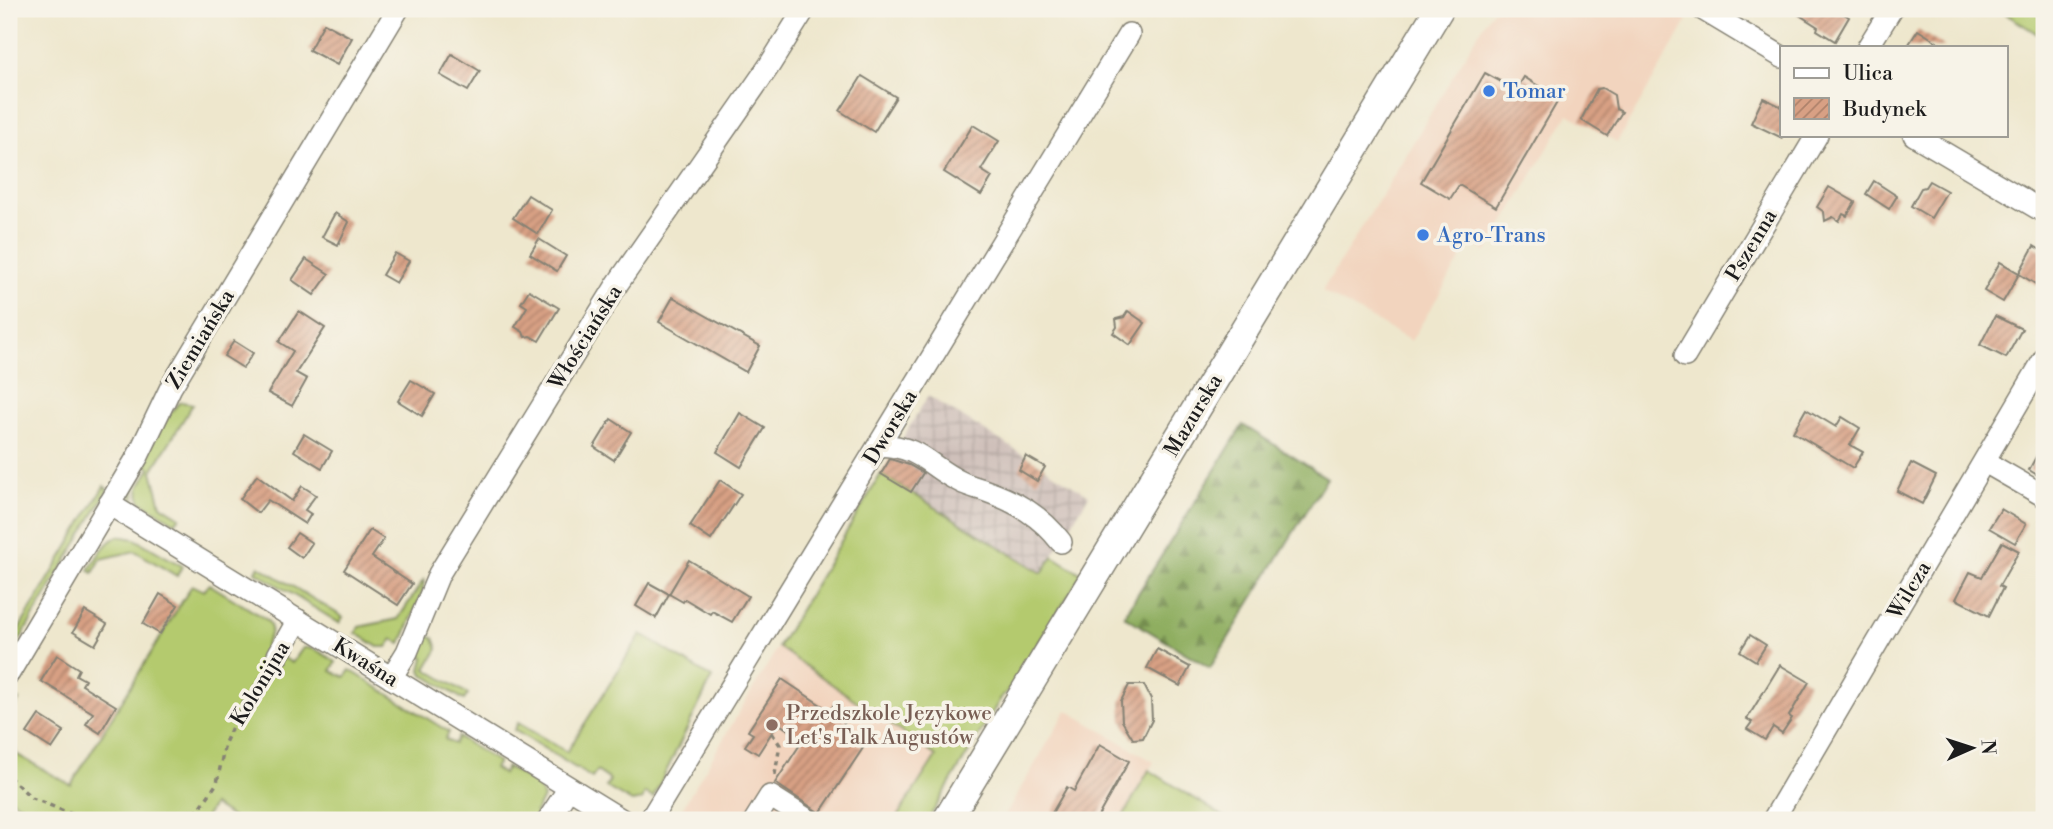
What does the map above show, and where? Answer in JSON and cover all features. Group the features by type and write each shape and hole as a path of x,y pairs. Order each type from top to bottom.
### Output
{"main road":[{"name":"Mazurska","path":"947,820 1439,9"}],"street":[{"name":"Ziemiańska","path":"9,673 138,456 171,387 398,9"},
{"path":"1702,9 1780,56"},
{"name":"Włościańska","path":"391,678 407,652 439,574 618,283 769,66 804,10"},
{"path":"1869,46 1891,10"},
{"name":"Dworska","path":"650,820 1129,34"},
{"name":"Pszenna","path":"1685,356 1816,136"},
{"path":"1916,136 2044,212"},
{"name":"Wilcza","path":"1773,820 2044,359"},
{"path":"879,445 898,446 923,455 961,482 1021,506 1047,524 1061,542"},
{"path":"1985,462 2044,496"},
{"name":"Kwaśna","path":"109,504 622,820"},
{"name":"Kolonijna","path":"278,654 298,620"},
{"path":"548,820 569,788"},
{"path":"755,820 770,796 808,820"}],"path":[{"name":"Kolonijna","path":"187,820 200,808 217,783 225,743 242,704 278,654"},
{"path":"772,733 780,745 772,790"},
{"path":"9,777 32,798 86,820"}],"shaded area":[{"path":"1493,9 1670,9 1688,20 1617,142 1568,114 1487,252 1471,242 1411,341 1322,291"},
{"path":"928,396 1089,495 1042,573 881,474"},
{"path":"778,647 936,756 895,820 839,820 828,813 823,820 687,820 678,815"},
{"path":"1067,710 1154,762 1121,820 1002,820"}],"green space":[{"path":"1998,9 2044,9 2044,38"},
{"path":"181,402 193,404 152,471 161,505 180,517 175,523 140,501 139,487 150,468 146,465 134,487 138,511 131,493 135,478 154,441"},
{"path":"1243,425 1327,478 1210,668 1124,616"},
{"path":"881,474 1042,573 1053,556 1082,574 1011,687 1001,698 928,820 895,820 936,756 778,647"},
{"path":"104,486 108,490 9,658 9,646"},
{"path":"118,536 135,539 182,566 177,576 135,551 101,559 93,573 89,570 105,546"},
{"path":"259,566 343,617 339,623 256,572"},
{"path":"424,579 423,591 401,644 393,639 387,647 378,647 356,633 359,627 398,619"},
{"path":"209,584 267,620 271,630 265,646 292,663 303,648 320,652 336,662 331,671 345,677 350,670 449,732 445,739 454,744 458,737 498,762 494,768 503,774 507,767 538,786 543,798 535,812 542,817 540,820 236,820 213,805 204,820 44,820 9,798 9,717 16,754 71,785 192,585 204,591"},
{"path":"426,633 434,638 438,649 426,669 468,694 464,700 423,674 421,670 424,658 414,652"},
{"path":"641,634 712,678 653,798 645,793 642,800 632,802 606,787 610,780 597,771 592,778 514,730 518,723 567,752"},
{"path":"13,697 19,700 9,717 9,704"},
{"path":"1149,770 1229,820 1121,820"}],"building":[{"path":"1790,9 1835,9 1849,17 1835,41"},
{"path":"324,23 352,38 337,65 309,50"},
{"path":"1918,30 1943,46 1908,46"},
{"path":"452,54 480,71 468,91 440,75"},
{"path":"1485,73 1516,90 1524,77 1559,99 1496,207 1459,185 1450,199 1421,182"},
{"path":"862,76 896,97 874,132 840,111"},
{"path":"1602,88 1614,95 1616,109 1622,112 1607,136 1581,120 1597,89"},
{"path":"1763,98 1780,106 1782,138 1751,123"},
{"path":"973,125 999,141 981,170 992,177 981,195 944,172"},
{"path":"1874,181 1897,196 1889,209 1866,194"},
{"path":"1929,181 1947,191 1931,218 1911,206 1921,188"},
{"path":"1829,187 1855,202 1847,216 1843,214 1839,221 1833,217 1825,221 1824,212 1817,207"},
{"path":"528,195 552,210 538,234 513,218"},
{"path":"335,213 349,222 338,245 322,237"},
{"path":"539,239 566,256 557,271 530,254"},
{"path":"2034,246 2044,252 2044,289 2019,274 2003,302 1984,291 2000,262 2019,273"},
{"path":"395,253 409,261 396,283 382,275"},
{"path":"306,259 329,274 314,295 292,280"},
{"path":"529,290 559,308 539,341 530,336 525,337 523,332 515,327 527,307 521,303"},
{"path":"673,297 760,346 746,372 659,322"},
{"path":"299,311 325,328 296,373 307,379 292,406 268,393 293,351 279,342"},
{"path":"1128,311 1145,323 1130,345 1113,333 1117,327 1116,319 1124,317"},
{"path":"1995,316 2022,329 2006,358 1980,345"},
{"path":"234,341 253,353 243,368 224,356"},
{"path":"411,380 435,394 422,416 398,401"},
{"path":"1806,409 1836,427 1842,417 1860,428 1850,445 1863,452 1853,468 1793,432"},
{"path":"740,413 765,428 741,467 717,452"},
{"path":"611,419 631,432 614,460 594,447"},
{"path":"304,434 332,451 322,468 294,451"},
{"path":"2044,442 2044,479 2029,470"},
{"path":"1026,456 1045,467 1037,481 1019,470"},
{"path":"890,459 923,473 911,492 881,474"},
{"path":"1911,463 1936,476 1922,504 1897,491"},
{"path":"257,475 292,501 302,486 316,495 305,510 311,514 305,524 268,500 258,513 240,499"},
{"path":"720,480 741,494 711,540 690,526"},
{"path":"2001,509 2026,524 2015,543 1989,528"},
{"path":"370,530 384,539 372,557 412,584 398,605 344,570"},
{"path":"297,533 312,543 302,558 287,547"},
{"path":"2002,542 2019,551 1999,586 2003,588 1989,616 1956,599 1970,572 1982,577"},
{"path":"689,560 748,596 732,622 669,594"},
{"path":"649,583 669,594 656,618 636,606"},
{"path":"160,594 178,605 160,634 143,624"},
{"path":"85,611 107,624 95,645 73,632"},
{"path":"1750,635 1766,645 1756,661 1740,651"},
{"path":"1157,649 1190,667 1180,686 1147,668"},
{"path":"57,655 79,669 76,675 85,680 82,685 116,706 100,733 86,724 93,713 41,681"},
{"path":"1780,665 1809,682 1782,733 1773,727 1765,740 1747,729 1752,722 1747,719"},
{"path":"782,679 830,711 834,704 850,715 838,732 863,748 820,813 775,783 803,740 778,723 758,754 745,746 753,734 748,731"},
{"path":"1129,685 1144,685 1151,699 1152,720 1143,738 1133,739 1122,721 1121,701"},
{"path":"39,715 64,731 52,749 27,733"},
{"path":"1100,744 1129,761 1096,820 1048,820 1067,787 1074,791"}],"place":[{"name":"Tomar","path":"1489,91"},
{"name":"Agro-Trans","path":"1423,235"},
{"name":"Przedszkole Językowe Let's Talk Augustów","path":"772,725"}]}
